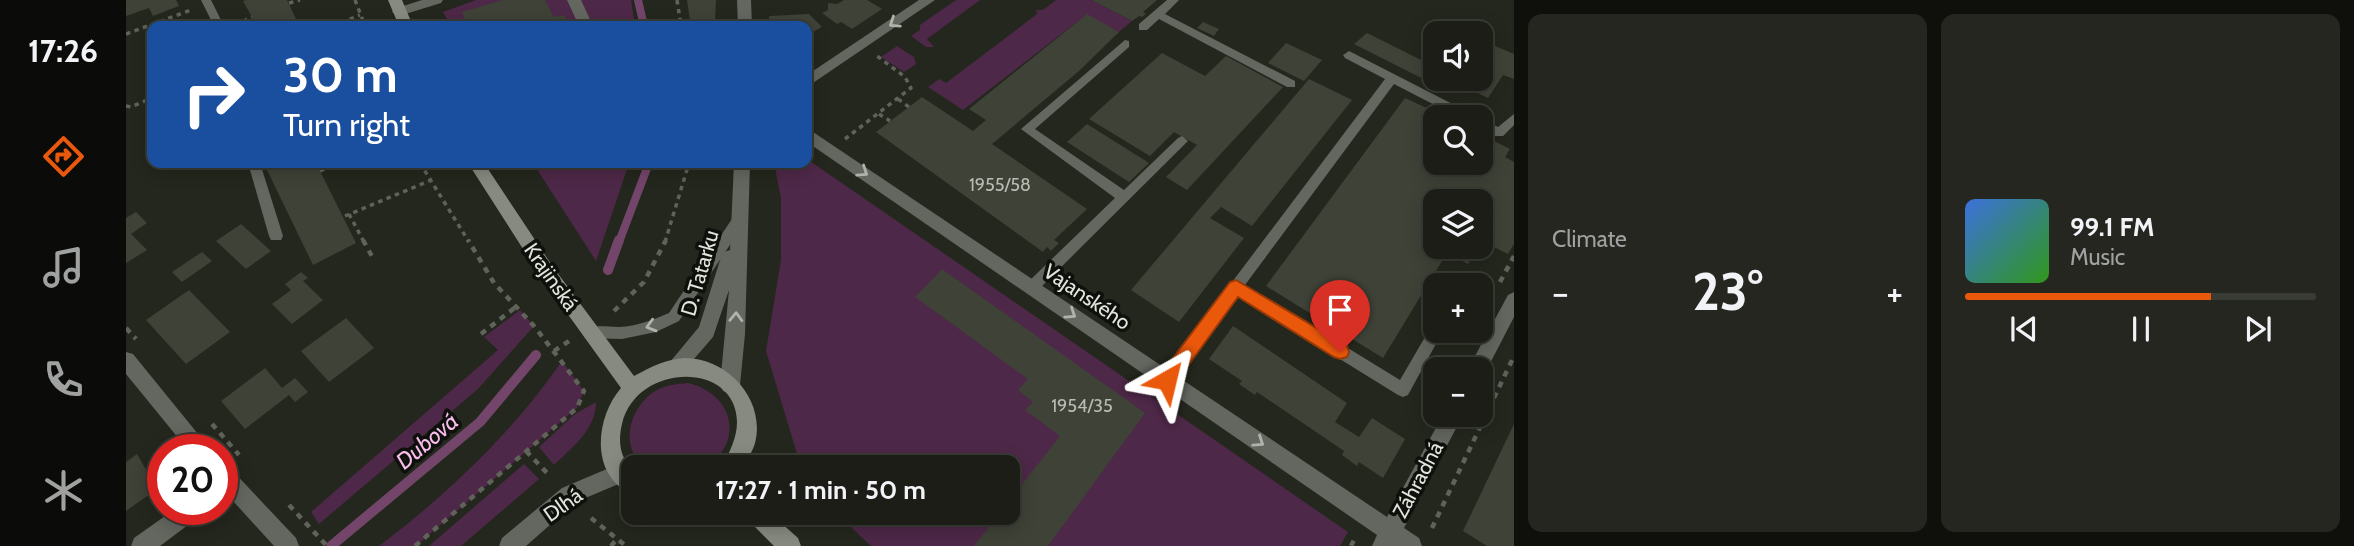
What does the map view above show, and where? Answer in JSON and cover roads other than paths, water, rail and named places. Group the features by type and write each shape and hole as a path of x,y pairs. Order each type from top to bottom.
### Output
{"main road":[{"name":"Krajinská","path":"479,168 510,218 632,388"},
{"path":"621,469 611,452 610,429 618,407 632,388 659,372 674,368 705,370 730,385 743,403 747,425 740,455"},
{"path":"768,525 790,546"}],"street":[{"path":"397,6 436,0"},
{"path":"574,0 584,21"},
{"path":"744,0 745,21"},
{"path":"812,79 928,0"},
{"name":"Vajanského","path":"812,137 1167,380 1387,539 1411,546"},
{"name":"D. Tatarku","path":"730,385 736,334 742,168"},
{"name":"D. Tatarku","path":"674,368 707,331 725,279 739,220"},
{"path":"1483,357 1509,308"},
{"path":"126,360 188,434"},
{"name":"Záhradná","path":"1387,539 1447,427"},
{"name":"Dlhá","path":"510,546 569,495 621,481"},
{"path":"238,495 287,545"},
{"path":"142,546 171,525"}],"lane":[{"path":"1143,27 1174,0"},
{"path":"207,2 216,21"},
{"path":"1157,14 1291,84"},
{"path":"1124,197 1027,129 1125,44"},
{"path":"1349,55 1444,105"},
{"path":"1167,380 1391,79"},
{"path":"1493,129 1499,132 1514,118"},
{"path":"1032,288 1182,141"},
{"path":"256,168 276,236"},
{"path":"590,333 622,333 656,326 674,317 739,220"},
{"path":"1236,287 1403,390 1429,343"}],"waterway":[{"name":"Dubová","path":"638,0 643,21"},
{"name":"Dubová","path":"619,242 647,168"},
{"name":"Dubová","path":"608,270 619,240"},
{"name":"Dubová","path":"331,546 480,422 536,355"}]}
